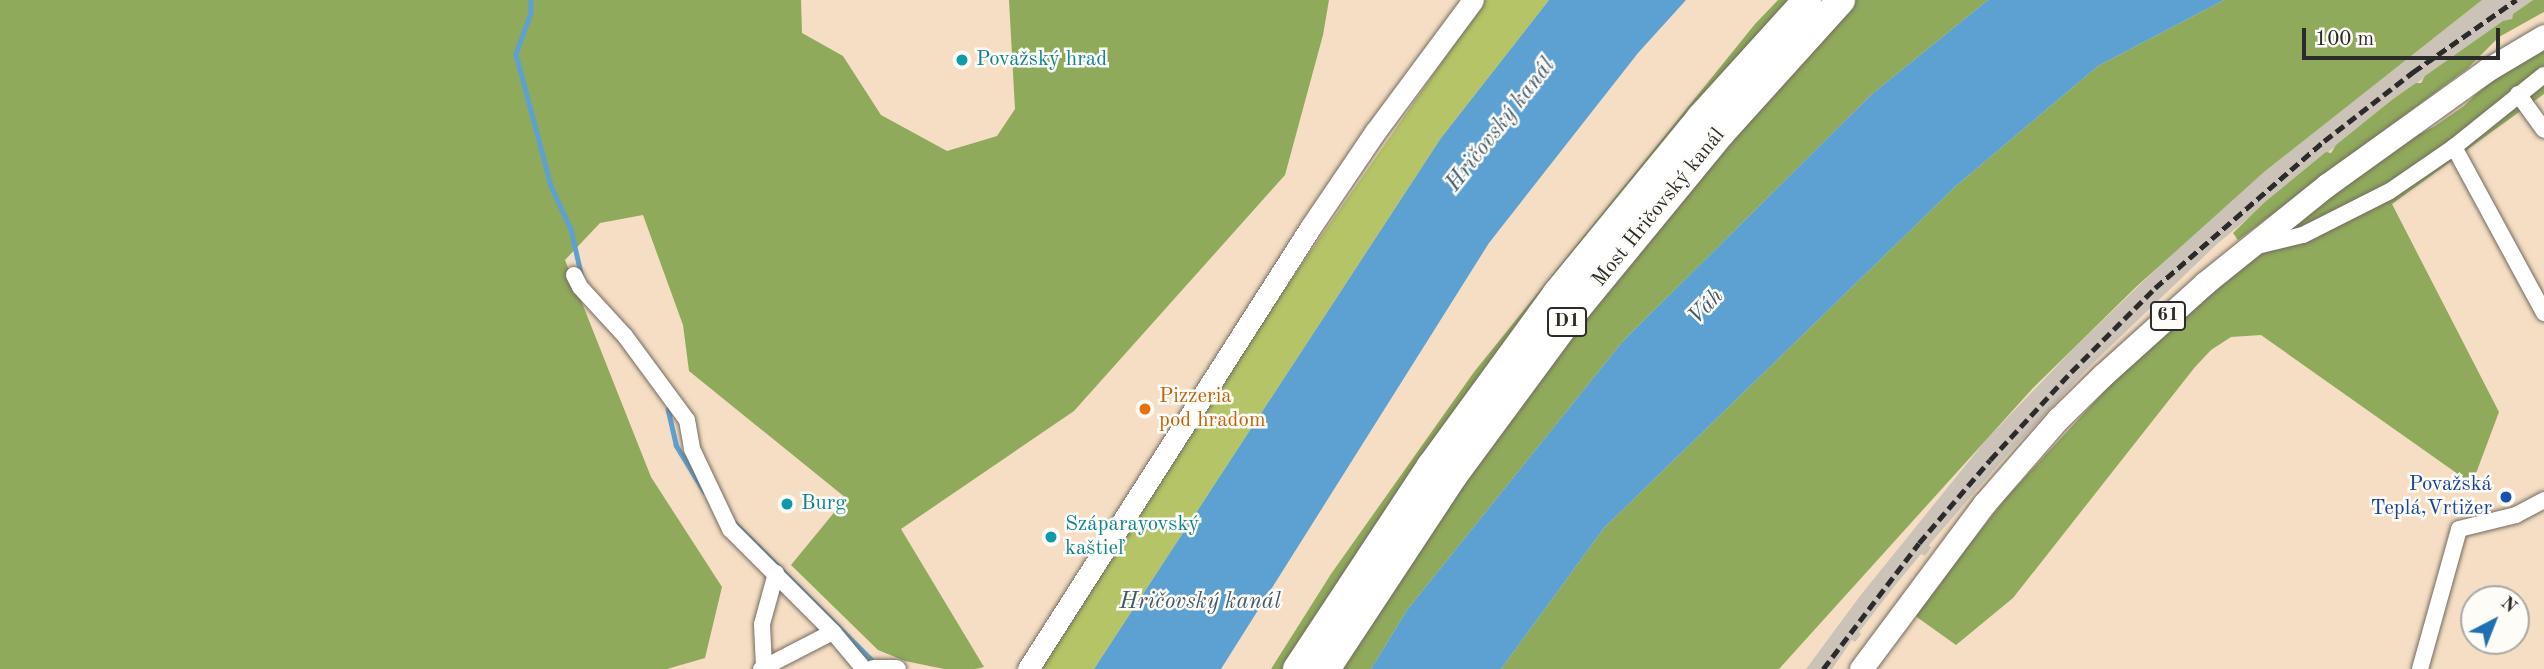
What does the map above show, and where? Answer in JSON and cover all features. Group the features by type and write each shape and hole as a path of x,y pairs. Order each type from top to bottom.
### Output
{"highway":[{"name":"Most Hričovský kanál","path":"1297,669 1431,466 1557,293 1701,117 1807,0"},
{"name":"Most Hričovský kanál","path":"1325,669 1454,475 1578,307 1721,132 1841,0"}],"main road":[{"path":"1028,669 1317,217 1375,132 1473,0"},
{"name":"61","path":"1861,669 1984,504 2058,419 2157,325 2247,248 2428,110 2544,36"}],"street":[{"path":"2247,248 2281,242 2329,223 2390,191 2454,148 2544,75"},
{"path":"2518,94 2544,130"},
{"path":"2454,148 2544,313"},
{"path":"574,275 580,287 625,336 687,420 692,449 730,529 775,578 832,632 864,669"},
{"path":"2420,669 2459,529 2516,515 2544,500"},
{"path":"775,578 762,624 763,668 832,632"},
{"path":"873,669 896,669"}],"shaded area":[{"path":"2482,0 2533,0 2513,14 2512,19 2393,99 2217,244 2089,367 2004,458 1929,545 1931,548 1925,556 1921,554 1897,583 1832,669 1806,669 1860,596 1986,440 2073,349 2201,226 2264,172"}],"green space":[{"path":"0,0 801,0 802,33 843,56 881,115 947,151 997,136 1015,109 1009,0 1329,0 1323,35 1285,175 1074,411 901,529 984,667 944,669 905,661 878,650 791,565 846,498 689,371 683,325 643,215 600,223 565,260 651,477 722,587 705,658 667,669 0,669"},
{"path":"1485,0 1549,0 1441,138 1094,669 1021,669"},
{"path":"1778,0 1988,0 1872,94 1623,341 1407,610 1371,669 1271,669 1331,574 1474,372 1755,24"},
{"path":"2224,0 2482,0 2264,172 2136,287 2033,388 1779,669 1501,669 1604,528 1956,186 2098,66"},
{"path":"2533,0 2544,0 2544,12 2499,37 2468,68 2238,240 2233,233 2265,202 2326,152 2331,153 2336,145 2393,99 2416,83 2421,83 2425,76 2503,21 2512,19 2513,14"},
{"path":"2544,49 2544,94 2392,204 2499,412 2472,484 2261,335 2231,337 2211,350 2195,367 2013,598 1956,645 1914,615 2006,498 2112,383 2161,336 2247,261 2325,200 2404,142 2435,126 2464,106 2490,81"}],"water":[{"name":"Hričovský kanál","path":"1549,0 1686,0 1638,53 1489,243 1221,669 1094,669 1441,138"},
{"name":"Váh","path":"1988,0 2224,0 2098,66 1956,186 1604,528 1501,669 1371,669 1407,610 1623,341 1872,94"}],"waterway":[{"path":"531,0 531,13 516,54 551,186 571,229 581,273"},
{"path":"668,409 676,445 704,491"},
{"path":"735,523 873,661"}],"railway":[{"path":"1823,669 1919,543 1990,460 2071,372 2155,288 2324,141 2413,72 2516,0"}],"place":[{"name":"Považský hrad","path":"962,60"},
{"name":"Pizzeria pod hradom","path":"1145,409"},
{"name":"Považská Teplá,Vrtižer","path":"2506,497"},
{"name":"Burg","path":"787,504"},
{"name":"Száparayovský kaštieľ","path":"1051,537"}]}
